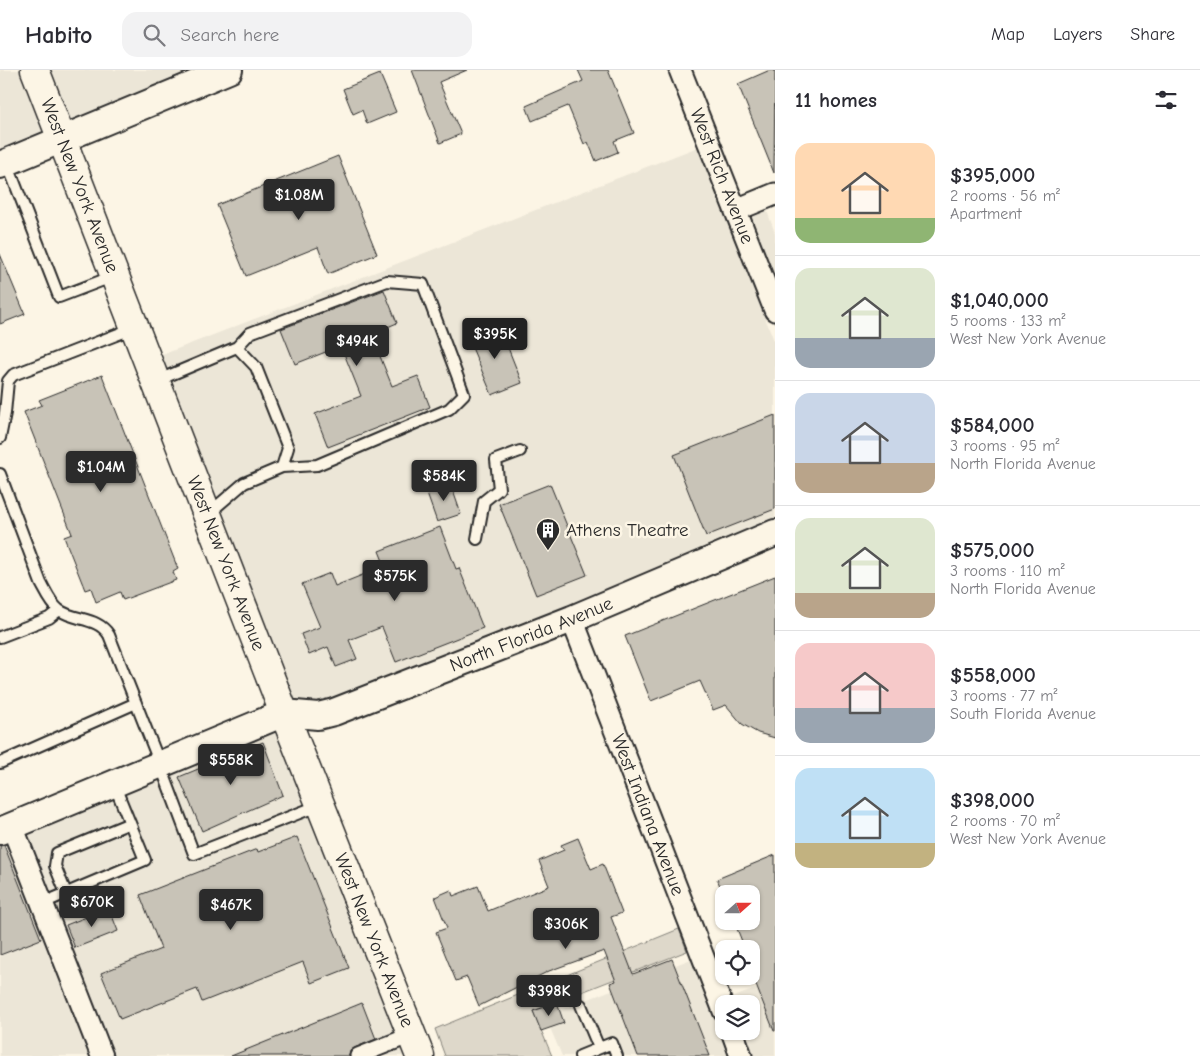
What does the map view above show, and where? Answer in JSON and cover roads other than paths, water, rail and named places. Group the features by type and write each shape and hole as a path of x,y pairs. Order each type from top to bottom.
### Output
{"main road":[{"name":"West New York Avenue","path":"35,70 415,1045"}],"street":[{"path":"3,163 229,70"},
{"name":"West Rich Avenue","path":"680,70 775,310"},
{"path":"736,210 775,194"},
{"name":"North Florida Avenue","path":"284,713 318,716 334,712 572,618 775,534"},
{"name":"West Indiana Avenue","path":"572,618 718,995"},
{"path":"102,1056 43,903 6,829 284,713"},
{"path":"735,1040 741,1056"},
{"path":"358,1056 415,1045"}],"lane":[{"path":"3,163 60,297 115,276"},
{"path":"156,382 237,347 250,333 387,281 423,284 464,394 449,409 317,465 282,467 244,483 207,515"},
{"path":"0,438 8,381 13,375 135,327"},
{"path":"237,347 256,367 288,448 282,467"},
{"path":"477,539 484,501 499,489 496,460 520,451"},
{"path":"0,474 41,583 50,599 59,610 99,624 105,629 136,703 194,854 320,805"},
{"path":"0,638 48,618 59,610"},
{"path":"0,763 136,703"},
{"path":"43,903 145,860 114,783"},
{"path":"66,893 56,866 57,853 130,823"},
{"path":"582,1005 599,1048"},
{"path":"580,1056 612,1044 617,1056"}],"place":[{"name":"Athens Theatre","path":"548,551"}]}
